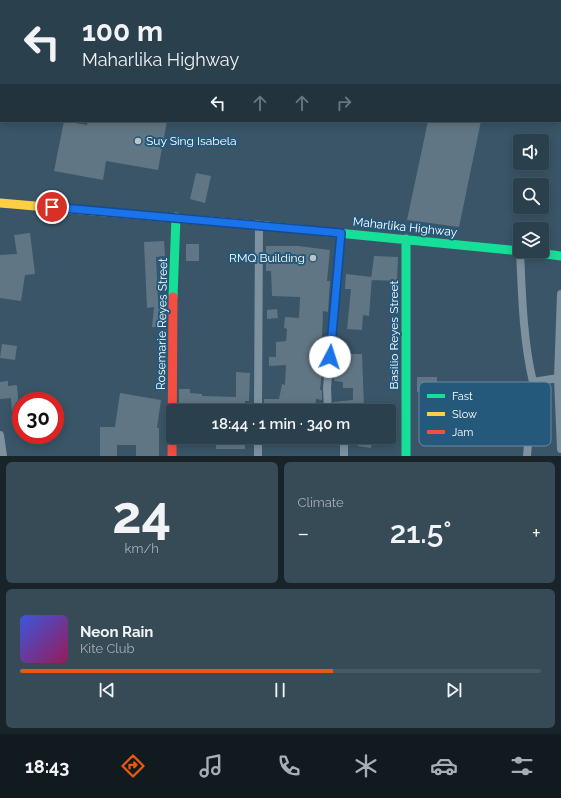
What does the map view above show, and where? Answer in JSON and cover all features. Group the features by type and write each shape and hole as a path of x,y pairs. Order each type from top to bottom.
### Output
{"main road":[{"name":"Maharlika Highway","path":"0,203 176,217 513,250"},
{"name":"Rosemarie Reyes Street","path":"172,456 173,307 176,217"},
{"name":"Basilio Reyes Street","path":"406,239 406,456"},
{"name":"Maharlika Highway","path":"549,254 561,256"}],"street":[{"path":"258,404 259,226"},
{"path":"328,404 327,388 341,233"},
{"path":"521,258 525,333 529,365 533,382 558,378"},
{"path":"561,294 558,378 561,449"},
{"path":"0,435 3,456"},
{"path":"258,444 258,456"},
{"path":"344,444 344,456"},
{"path":"527,456 528,446"}],"building":[{"path":"64,122 87,125 88,122 167,122 158,170 106,161 103,180 54,171"},
{"path":"428,122 481,122 459,227 407,220"},
{"path":"196,173 211,176 205,203 190,199"},
{"path":"30,233 35,274 25,275 21,301 0,298 0,255 17,254 14,235"},
{"path":"164,241 165,256 156,257 158,301 164,301 164,310 166,311 165,328 152,327 154,307 147,308 144,242"},
{"path":"186,244 199,244 199,261 186,261"},
{"path":"266,246 298,246 330,250 327,281 330,281 328,312 323,311 322,338 326,338 320,390 322,390 322,400 316,399 316,404 264,404 264,399 279,399 282,384 285,385 286,365 269,366 269,357 276,357 276,342 286,341 287,329 284,328 285,317 299,318 300,297 272,296 271,271 266,271"},
{"path":"374,256 398,257 397,281 371,280"},
{"path":"346,274 372,277 369,316 363,315 362,330 347,329 351,289 345,289"},
{"path":"277,309 278,318 267,319 267,310"},
{"path":"2,344 17,346 15,360 0,358"},
{"path":"339,354 362,354 364,404 333,404 333,402 353,400 353,388 343,388 343,382 334,381 335,372 340,373"},
{"path":"236,372 250,373 249,401 245,401 245,404 179,403 179,389 190,389 190,393 202,394 202,396 236,397"},
{"path":"417,377 437,377 437,382 419,382 419,392 417,392"},
{"path":"8,381 8,386 17,385 18,392 12,392 12,412 11,398 0,399 0,382"},
{"path":"120,393 161,400 157,428 159,428 159,456 136,456 136,445 117,445 117,456 100,456 100,427 115,427"},
{"path":"216,444 245,444 245,449 216,449"},
{"path":"358,444 371,444 371,448 358,446"}],"traffic: fast":[{"path":"173,297 176,217"},
{"path":"267,226 513,250"},
{"path":"406,239 406,456"},
{"path":"549,254 561,256"}],"traffic: slow":[{"path":"0,203 267,226"}],"traffic: jam":[{"path":"172,456 173,297"}],"place":[{"name":"Suy Sing Isabela","path":"138,141"},
{"name":"RMQ Building","path":"313,258"}],"route":[{"path":"52,207 341,233 330,357"}]}
